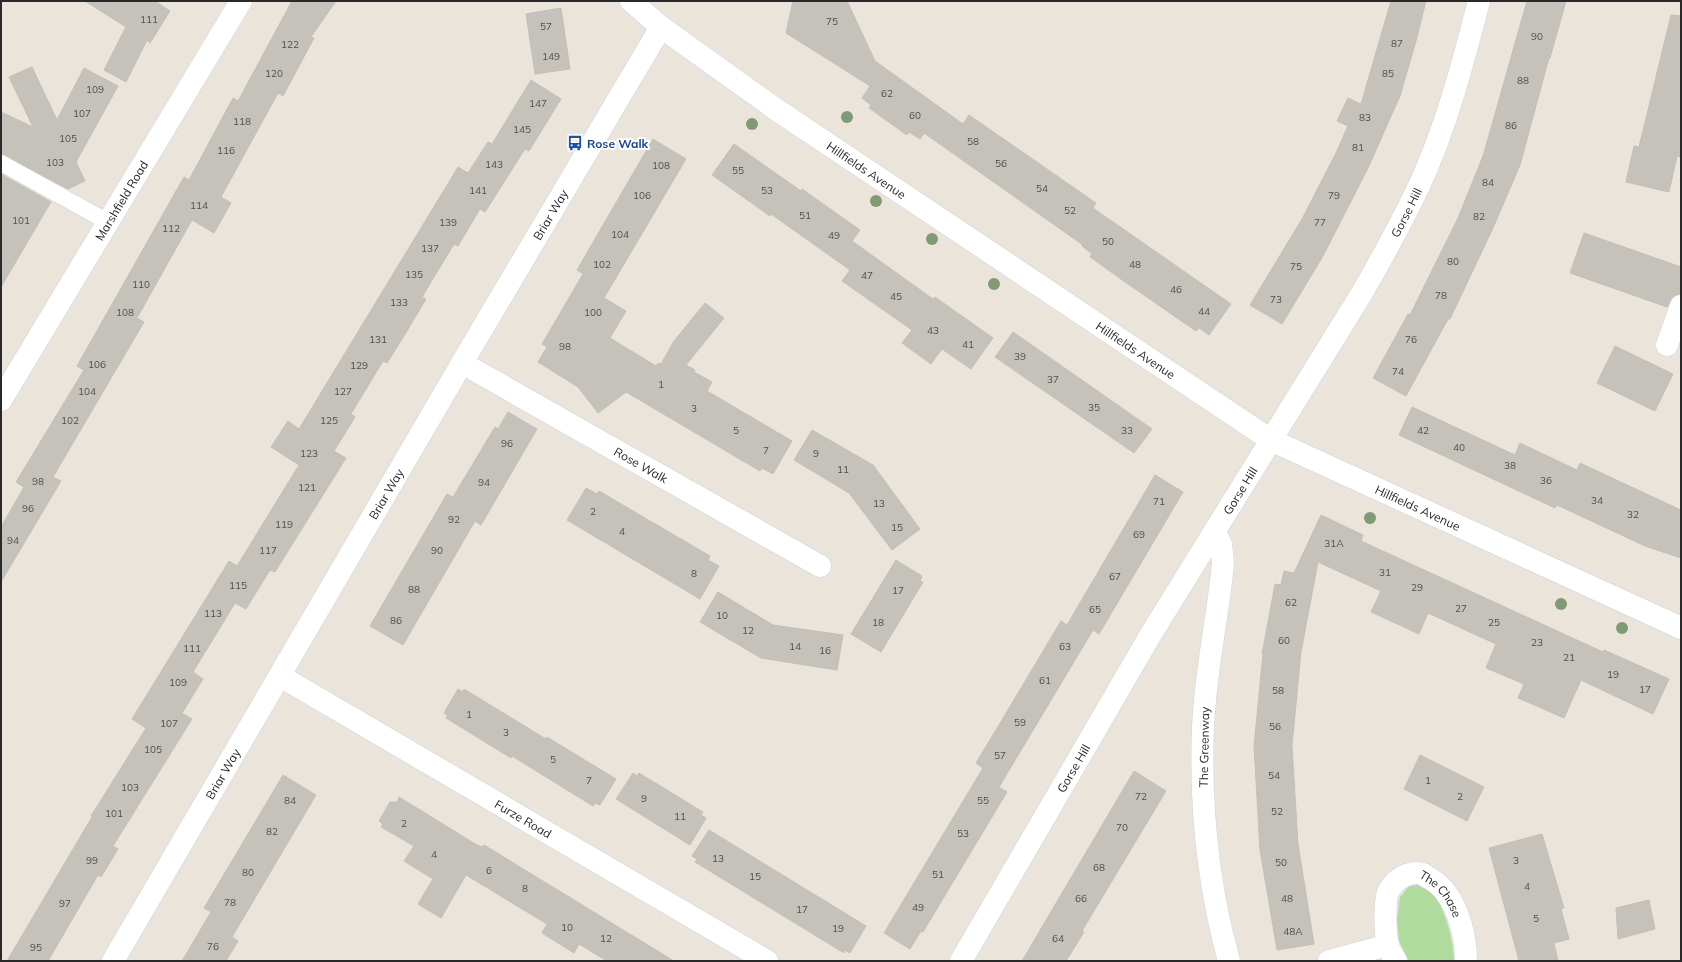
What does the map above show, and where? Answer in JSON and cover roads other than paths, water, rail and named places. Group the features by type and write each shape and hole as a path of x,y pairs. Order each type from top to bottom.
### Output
{"street":[{"name":"Marshfield Road","path":"1,400 241,1"},
{"name":"Gorse Hill","path":"961,961 1151,634 1215,533 1362,293 1419,185 1440,133 1479,1"},
{"name":"Hillfields Avenue","path":"634,2 661,27 774,108 1271,440 1681,628"},
{"name":"Briar Way","path":"113,961 462,363 661,27"},
{"path":"1667,345 1681,306"},
{"name":"Rose Walk","path":"462,363 820,566"},
{"name":"The Greenway","path":"1215,533 1221,544 1224,563 1207,681 1203,727 1204,824 1212,884 1220,928 1229,961"},
{"name":"Furze Road","path":"280,676 767,961"},
{"name":"The Chase","path":"1329,961 1392,953 1385,919 1388,891 1403,875 1420,873 1437,881 1450,898 1461,925 1466,961"}],"lane":[{"path":"1,163 108,222"}],"place":[{"name":"Rose Walk","path":"575,143"}]}
